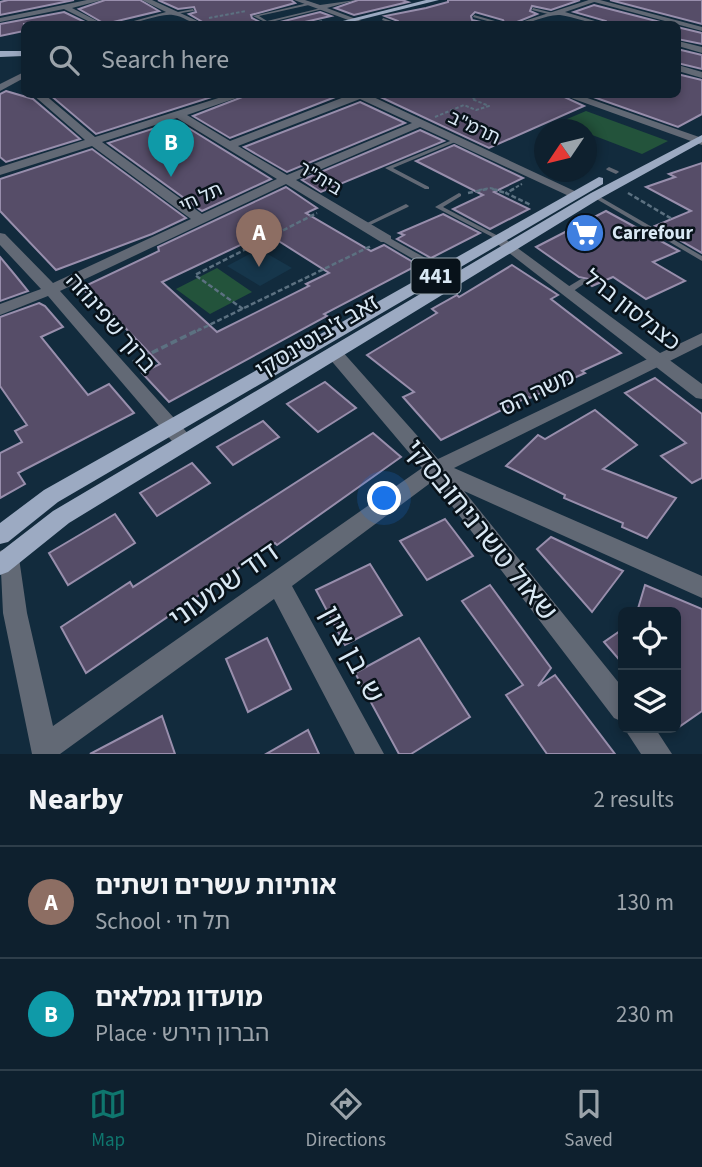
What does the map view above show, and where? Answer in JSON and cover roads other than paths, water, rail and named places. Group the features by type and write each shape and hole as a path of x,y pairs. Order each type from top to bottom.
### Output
{"main road":[{"path":"367,21 435,0"},
{"path":"372,21 447,0"},
{"path":"0,57 21,54"},
{"path":"0,57 21,60"},
{"name":"זאב ז'בוטינסקי","path":"0,535 51,496 335,354 506,243 545,212 575,194 697,136"},
{"name":"זאב ז'בוטינסקי","path":"4,561 177,435 443,272 506,243 595,196 614,175"}],"street":[{"path":"0,20 98,0"},
{"path":"146,0 191,21"},
{"path":"310,6 352,0"},
{"path":"532,21 597,1 672,21"},
{"path":"310,6 337,21"},
{"path":"65,7 93,21"},
{"path":"0,8 23,15"},
{"path":"140,21 174,13"},
{"path":"554,13 588,21"},
{"path":"681,23 702,29"},
{"path":"681,45 702,50"},
{"path":"681,69 701,73"},
{"path":"5,87 21,77"},
{"path":"42,98 94,142 201,220"},
{"path":"0,172 231,98"},
{"path":"232,144 351,98"},
{"name":"תרמ\"ב","path":"366,98 530,171 575,194"},
{"path":"578,98 697,136"},
{"name":"בית\"ר","path":"179,115 232,144 443,272"},
{"name":"תל חי","path":"0,310 51,290 287,179 420,123"},
{"name":"ברוך שפינוזה","path":"0,237 51,290 177,435"},
{"name":"כצנלסון ברל","path":"506,243 702,393"},
{"name":"משה הס","path":"435,469 702,338"},
{"name":"שאול טשרניחובסקי","path":"335,354 435,469 618,703"},
{"path":"435,469 702,587"},
{"name":"דוד שמעוני","path":"46,751 435,469"},
{"path":"4,561 7,609 46,751"},
{"name":"ש. בן ציון","path":"278,583 370,754"},
{"path":"642,733 658,754"}],"lane":[{"path":"265,21 255,16 310,6"},
{"path":"270,21 310,6"},
{"path":"534,9 554,13"},
{"path":"174,13 193,10"},
{"path":"474,16 491,21"},
{"path":"383,19 388,21"},
{"path":"427,188 388,168 457,140"},
{"path":"459,195 438,207 506,243"},
{"path":"595,196 702,259"},
{"path":"364,226 405,206"},
{"path":"569,290 584,281"}],"place":[{"name":"מועדון גמלאים","path":"171,177"},
{"name":"Carrefour","path":"585,233"},
{"name":"אותיות עשרים ושתים","path":"259,267"}]}
